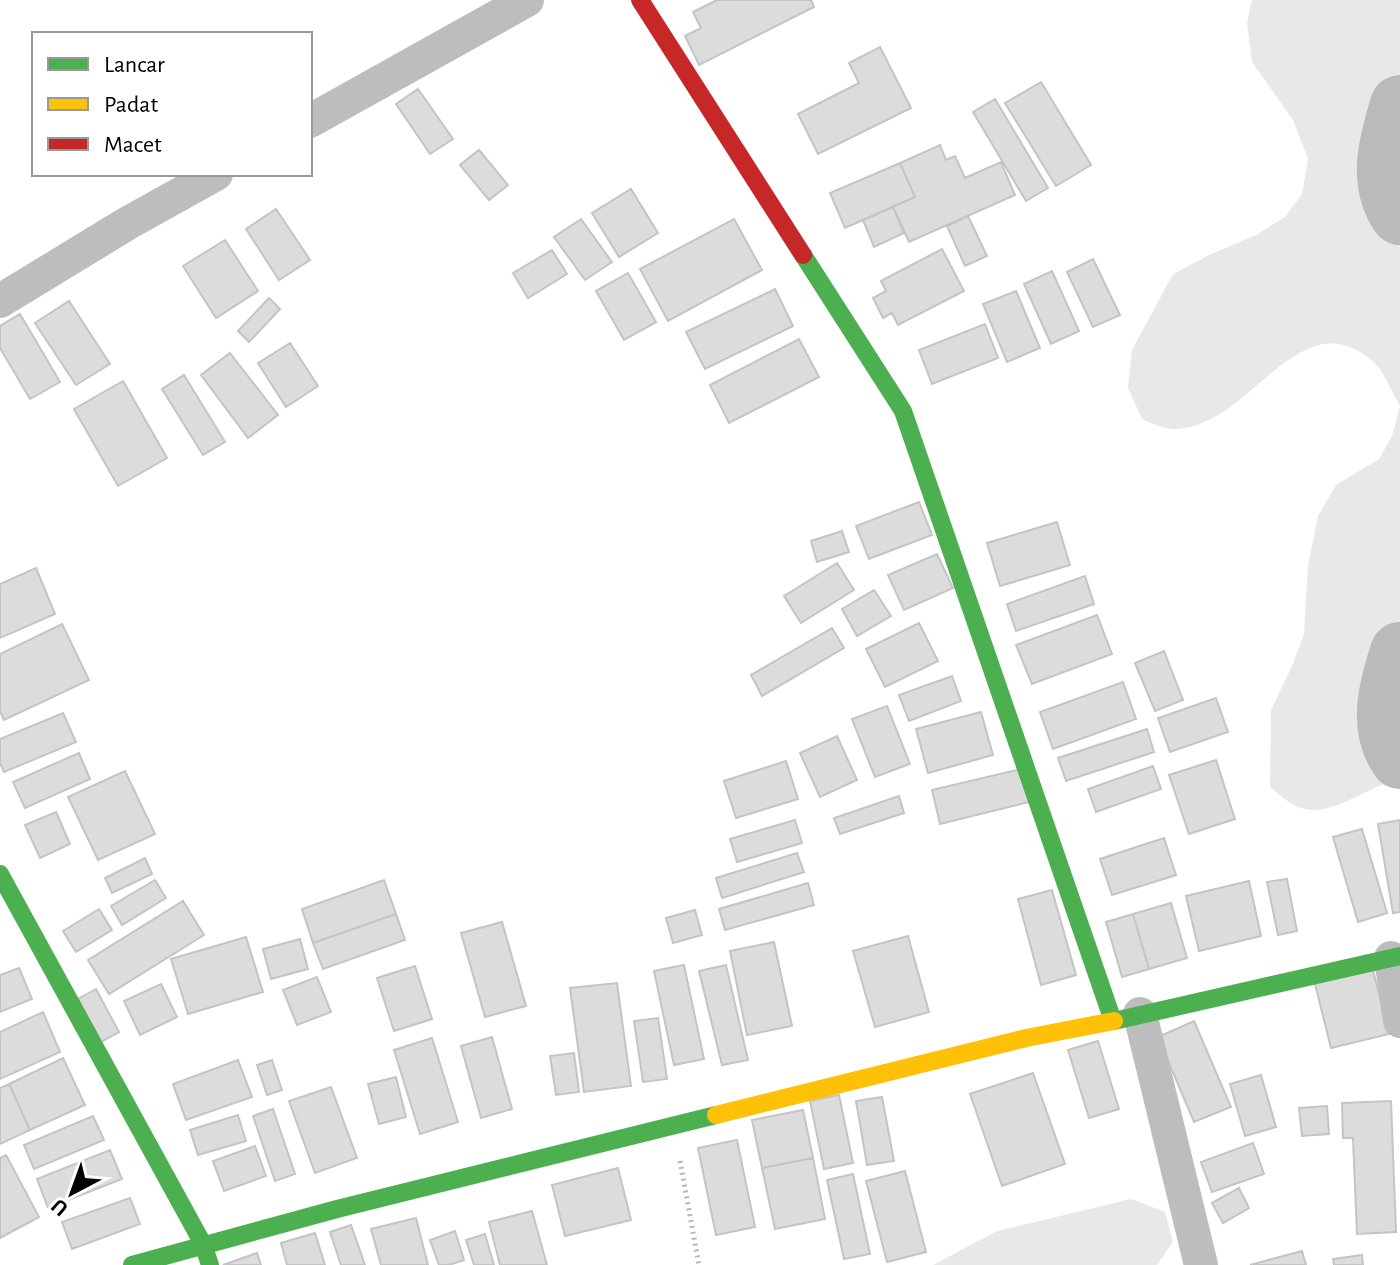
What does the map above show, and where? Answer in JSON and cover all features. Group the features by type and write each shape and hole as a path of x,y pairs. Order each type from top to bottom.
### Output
{"street":[{"path":"312,120 527,0"},
{"path":"640,0 903,411 1126,1018 1201,1265"},
{"path":"0,301 212,176"},
{"path":"0,874 203,1244 210,1265"},
{"path":"132,1265 203,1244 673,1124 1026,1038 1396,957 1400,1021"}],"path":[{"path":"673,1124 699,1265"}],"shaded area":[{"path":"1252,0 1400,0 1400,406 1374,362 1352,348 1327,344 1300,353 1283,364 1216,416 1198,425 1168,428 1142,419 1128,388 1132,350 1173,274 1256,235 1285,217 1302,194 1308,159 1293,120 1252,62 1247,23"},
{"path":"1400,406 1400,780 1335,806 1309,810 1293,804 1270,787 1271,710 1304,634 1308,565 1318,516 1336,485 1379,459 1392,436"},
{"path":"1131,1199 1165,1212 1173,1242 1157,1265 933,1265 997,1231"}],"building":[{"path":"717,0 811,0 814,7 699,65 685,36 701,28 693,12"},
{"path":"880,47 911,108 818,154 798,114 859,83 849,63"},
{"path":"1041,82 1091,165 1056,186 1005,103"},
{"path":"418,89 453,139 430,154 396,104"},
{"path":"995,99 1048,188 1026,201 973,112"},
{"path":"940,145 946,160 955,156 965,178 1001,162 1015,195 909,242 893,207 915,197 900,163"},
{"path":"479,150 508,185 489,200 460,165"},
{"path":"900,163 915,197 845,228 830,193"},
{"path":"631,189 658,233 619,257 592,213"},
{"path":"893,207 904,233 874,247 863,220"},
{"path":"276,209 310,260 279,280 246,229"},
{"path":"968,216 987,256 965,266 947,226"},
{"path":"581,219 612,262 585,280 554,237"},
{"path":"734,219 762,270 668,321 640,269"},
{"path":"225,240 258,291 216,318 183,266"},
{"path":"942,249 964,291 898,325 892,313 883,318 873,298 886,291 881,281"},
{"path":"552,250 567,274 528,298 513,273"},
{"path":"1093,259 1120,315 1093,327 1067,272"},
{"path":"1052,271 1079,331 1051,344 1024,284"},
{"path":"628,273 656,322 624,340 596,291"},
{"path":"775,289 793,326 705,369 686,332"},
{"path":"1016,291 1040,348 1007,362 983,304"},
{"path":"269,298 280,309 249,342 238,331"},
{"path":"69,301 110,364 76,385 35,323"},
{"path":"20,314 60,382 30,399 0,348 0,326"},
{"path":"985,324 998,358 932,384 919,350"},
{"path":"799,339 819,377 729,423 710,385"},
{"path":"290,343 318,386 286,407 258,363"},
{"path":"230,353 278,415 248,438 201,375"},
{"path":"184,375 225,442 203,455 162,389"},
{"path":"123,381 167,458 118,486 74,409"},
{"path":"919,502 932,535 869,559 856,526"},
{"path":"1057,522 1070,565 1000,586 987,543"},
{"path":"842,531 849,552 817,562 811,541"},
{"path":"937,554 953,588 904,610 888,575"},
{"path":"837,563 854,590 801,623 784,596"},
{"path":"36,568 55,614 0,638 0,584"},
{"path":"1085,576 1094,604 1016,631 1007,604"},
{"path":"874,590 891,616 857,636 842,609"},
{"path":"1097,615 1112,654 1032,684 1016,645"},
{"path":"919,623 938,661 885,687 866,649"},
{"path":"62,624 89,680 4,720 0,711 0,654"},
{"path":"832,628 844,648 762,696 751,675"},
{"path":"1164,651 1183,700 1155,711 1135,663"},
{"path":"952,676 961,701 909,721 899,695"},
{"path":"1123,682 1136,719 1053,749 1040,712"},
{"path":"1216,698 1228,732 1170,752 1158,718"},
{"path":"887,706 910,764 875,777 852,719"},
{"path":"981,712 993,755 928,773 916,729"},
{"path":"63,713 76,742 4,772 0,763 0,739"},
{"path":"1147,729 1154,752 1066,781 1058,758"},
{"path":"837,736 857,780 820,797 800,753"},
{"path":"79,753 90,779 25,808 13,782"},
{"path":"1216,760 1235,819 1189,834 1169,775"},
{"path":"786,761 798,799 736,818 724,781"},
{"path":"1153,766 1161,789 1096,812 1088,789"},
{"path":"1021,769 1029,802 940,824 932,790"},
{"path":"125,771 155,834 98,860 68,797"},
{"path":"899,796 904,813 840,834 834,818"},
{"path":"56,812 70,844 40,858 25,825"},
{"path":"795,820 802,843 737,862 730,839"},
{"path":"1400,820 1400,912 1393,913 1378,824"},
{"path":"1362,829 1387,913 1358,922 1333,837"},
{"path":"1164,838 1176,875 1112,895 1100,859"},
{"path":"797,853 804,872 722,898 716,878"},
{"path":"145,858 152,874 112,893 105,878"},
{"path":"1287,879 1297,931 1278,935 1267,882"},
{"path":"155,880 166,898 122,925 111,906"},
{"path":"384,880 396,914 313,943 302,909"},
{"path":"1249,881 1261,936 1199,951 1186,896"},
{"path":"808,883 814,905 725,930 719,909"},
{"path":"1052,890 1076,975 1041,985 1018,899"},
{"path":"183,901 204,935 109,994 88,960"},
{"path":"1171,903 1187,958 1149,969 1133,914"},
{"path":"99,909 112,930 76,952 63,931"},
{"path":"695,910 702,935 673,943 666,918"},
{"path":"396,914 405,940 323,969 313,943"},
{"path":"1133,914 1149,969 1122,977 1106,922"},
{"path":"502,922 526,1006 485,1017 461,933"},
{"path":"908,936 929,1012 875,1027 853,951"},
{"path":"246,937 263,992 188,1014 171,959"},
{"path":"300,939 308,969 271,979 263,949"},
{"path":"774,942 792,1026 747,1035 730,951"},
{"path":"684,965 704,1059 674,1065 654,971"},
{"path":"726,965 748,1060 722,1065 699,971"},
{"path":"415,966 432,1019 394,1031 377,978"},
{"path":"1372,966 1389,1034 1331,1048 1314,980"},
{"path":"19,968 32,999 0,1012 0,975"},
{"path":"317,977 331,1012 297,1025 283,990"},
{"path":"617,983 631,1086 584,1092 570,988"},
{"path":"161,984 177,1017 140,1035 124,1001"},
{"path":"96,989 119,1032 101,1042 78,999"},
{"path":"43,1012 60,1052 0,1079 0,1032"},
{"path":"658,1018 667,1079 643,1082 634,1021"},
{"path":"1194,1021 1231,1107 1194,1122 1158,1037"},
{"path":"492,1037 512,1109 481,1118 461,1046"},
{"path":"432,1038 458,1122 420,1134 394,1050"},
{"path":"1098,1041 1119,1109 1089,1118 1068,1050"},
{"path":"574,1053 579,1092 556,1095 550,1056"},
{"path":"63,1058 85,1105 30,1130 9,1084"},
{"path":"238,1060 252,1097 186,1120 173,1084"},
{"path":"272,1060 282,1090 267,1095 257,1065"},
{"path":"1033,1073 1065,1164 1002,1186 970,1094"},
{"path":"1261,1075 1276,1127 1245,1136 1230,1084"},
{"path":"396,1077 406,1117 379,1124 368,1084"},
{"path":"9,1084 30,1130 0,1144 0,1088"},
{"path":"331,1087 357,1158 315,1173 289,1101"},
{"path":"839,1095 853,1163 824,1169 810,1101"},
{"path":"882,1097 894,1161 867,1165 856,1101"},
{"path":"1391,1101 1396,1232 1357,1234 1353,1138 1343,1138 1342,1103"},
{"path":"1327,1106 1329,1134 1302,1136 1299,1108"},
{"path":"273,1109 295,1174 275,1181 253,1116"},
{"path":"803,1110 813,1158 762,1168 752,1120"},
{"path":"238,1115 246,1141 198,1155 190,1130"},
{"path":"93,1116 104,1140 34,1169 24,1145"},
{"path":"737,1140 755,1227 716,1235 698,1148"},
{"path":"1253,1143 1264,1174 1212,1192 1201,1162"},
{"path":"255,1146 266,1176 224,1191 213,1161"},
{"path":"110,1150 122,1179 48,1208 37,1179"},
{"path":"6,1155 39,1217 0,1238 0,1158"},
{"path":"813,1158 825,1219 775,1229 762,1168"},
{"path":"618,1168 631,1220 565,1236 552,1185"},
{"path":"905,1171 926,1252 887,1262 866,1181"},
{"path":"853,1174 870,1254 844,1259 827,1180"},
{"path":"1239,1188 1249,1208 1223,1223 1212,1203"},
{"path":"130,1198 140,1224 72,1249 62,1222"},
{"path":"532,1211 547,1265 500,1265 489,1222"},
{"path":"416,1218 428,1265 381,1265 371,1229"},
{"path":"351,1225 365,1265 341,1265 330,1232"},
{"path":"455,1231 464,1260 439,1265 430,1240"},
{"path":"315,1233 325,1265 287,1265 281,1243"},
{"path":"485,1234 494,1265 474,1265 466,1240"},
{"path":"1302,1251 1306,1265 1250,1265"},
{"path":"257,1253 261,1265 223,1265"},
{"path":"1362,1255 1363,1265 1334,1265 1333,1259"}],"waterway":[{"path":"1400,105 1387,161 1389,189 1400,215"},
{"path":"1400,652 1387,706 1389,734 1400,759"}],"traffic: fast":[{"path":"803,255 903,411 1113,1021"},
{"path":"0,874 203,1244 210,1265"},
{"path":"1114,1021 1400,956"},
{"path":"132,1265 337,1209 716,1115"}],"traffic: slow":[{"path":"716,1115 1026,1038 1114,1021"}],"traffic: jam":[{"path":"640,0 803,255"}]}
